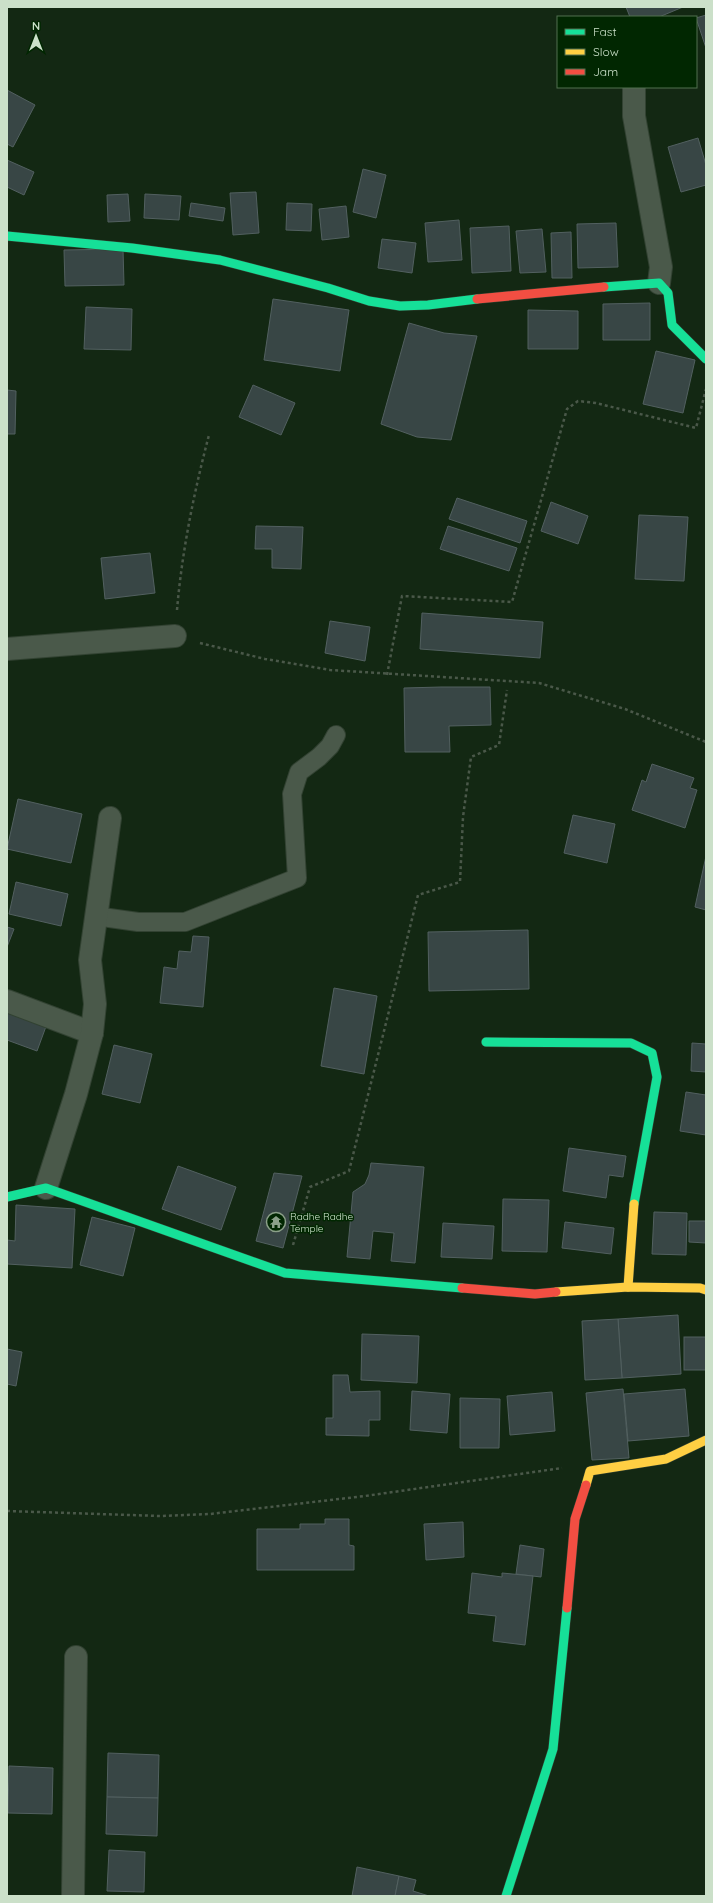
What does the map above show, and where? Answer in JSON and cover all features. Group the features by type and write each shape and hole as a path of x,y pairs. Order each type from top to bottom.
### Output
{"street":[{"path":"634,88 634,116 661,267 659,284"},
{"path":"7,236 132,248 220,260 328,288 370,301 400,306 428,305 523,294 659,284 668,293 672,325 706,359"},
{"path":"7,649 175,636"},
{"path":"46,1188 76,1094 92,1033 95,1004 90,960 110,818"},
{"path":"7,1001 92,1033"},
{"path":"486,1042 631,1043 652,1053 657,1078 634,1197 628,1287"},
{"path":"7,1197 46,1188 285,1273 536,1294 628,1287 700,1288 706,1290"},
{"path":"506,1896 553,1749 575,1519 590,1471 617,1468 666,1459 706,1440"},
{"path":"73,1896 76,1657"}],"lane":[{"path":"95,916 138,922 185,922 297,878 292,794 299,772 319,757 330,746 336,735"}],"path":[{"path":"387,675 402,596 512,602 567,410 578,401 596,403 696,428 706,389"},
{"path":"209,435 198,475 180,575 175,636 265,660 330,670 387,675 499,679 539,683 625,709 706,742"},
{"path":"285,1273 310,1187 349,1171 418,895 460,882 463,817 471,757 500,744 507,690"},
{"path":"7,1511 152,1516 210,1514 365,1496 567,1468 590,1471"}],"building":[{"path":"626,7 683,7 661,16 630,16"},
{"path":"706,15 706,48 697,21 697,18"},
{"path":"7,90 35,105 13,147 7,144"},
{"path":"698,138 706,165 706,185 681,192 668,147"},
{"path":"7,160 34,172 24,195 7,187"},
{"path":"363,169 386,175 376,218 353,212"},
{"path":"256,192 259,233 233,235 230,193"},
{"path":"128,194 130,221 108,222 107,195"},
{"path":"145,194 181,196 179,220 144,218"},
{"path":"191,203 225,208 223,221 189,216"},
{"path":"287,203 312,204 311,231 286,230"},
{"path":"346,206 349,237 322,240 319,209"},
{"path":"459,220 462,260 428,262 425,223"},
{"path":"616,223 618,267 578,268 577,224"},
{"path":"509,226 511,271 472,273 470,228"},
{"path":"542,229 546,272 520,273 516,231"},
{"path":"571,232 572,278 552,278 551,233"},
{"path":"382,239 416,243 412,273 378,268"},
{"path":"123,249 124,285 65,286 64,250"},
{"path":"273,299 349,310 340,371 264,360"},
{"path":"650,303 650,340 603,340 603,304"},
{"path":"86,307 132,309 131,350 84,349"},
{"path":"528,310 578,311 578,349 528,349"},
{"path":"409,323 444,333 477,336 451,440 417,437 381,424"},
{"path":"656,351 695,360 683,413 643,404"},
{"path":"253,385 295,403 281,435 239,417"},
{"path":"7,390 16,391 15,434 7,434"},
{"path":"457,498 527,521 520,543 449,519"},
{"path":"551,502 588,516 578,544 541,531"},
{"path":"639,515 688,517 684,581 635,579"},
{"path":"256,526 303,527 301,569 272,568 272,549 255,549"},
{"path":"448,526 517,548 509,571 440,549"},
{"path":"150,553 155,593 105,599 101,558"},
{"path":"422,613 543,622 540,658 420,649"},
{"path":"330,621 370,627 365,661 325,653"},
{"path":"490,687 491,725 449,726 450,752 405,752 404,688"},
{"path":"652,764 694,778 690,788 697,790 685,828 632,810 642,780 646,782"},
{"path":"18,799 82,814 71,863 7,849"},
{"path":"573,815 615,824 607,863 564,853"},
{"path":"706,856 706,910 695,907"},
{"path":"16,882 68,894 61,926 9,914"},
{"path":"7,927 14,929 7,947"},
{"path":"528,930 529,989 429,991 428,932"},
{"path":"193,936 209,937 203,1007 160,1003 164,967 177,969 179,951 191,952"},
{"path":"334,988 377,996 364,1074 321,1066"},
{"path":"7,1005 48,1021 37,1051 7,1040"},
{"path":"692,1043 706,1044 706,1072 691,1071"},
{"path":"114,1045 152,1054 140,1103 102,1094"},
{"path":"686,1092 706,1095 706,1135 680,1131"},
{"path":"569,1148 626,1156 623,1177 609,1175 606,1198 563,1191"},
{"path":"371,1163 424,1167 415,1263 391,1261 394,1233 373,1231 370,1259 347,1257 353,1192 365,1184 369,1175"},
{"path":"178,1166 236,1187 221,1230 162,1209"},
{"name":"Radhe Radhe Temple","path":"274,1173 302,1176 283,1248 256,1241"},
{"path":"503,1199 549,1200 547,1252 502,1251"},
{"path":"16,1205 75,1209 72,1268 7,1264 7,1240 15,1241"},
{"path":"654,1212 687,1213 686,1255 652,1254"},
{"path":"92,1217 135,1228 123,1276 80,1265"},
{"path":"689,1221 706,1221 706,1243 689,1242"},
{"path":"565,1222 614,1228 611,1254 562,1248"},
{"path":"443,1223 494,1226 492,1259 441,1257"},
{"path":"678,1315 681,1374 622,1378 618,1319"},
{"path":"618,1319 622,1378 585,1380 582,1321"},
{"path":"362,1334 419,1336 417,1383 361,1380"},
{"path":"684,1337 706,1337 706,1370 684,1370"},
{"path":"7,1349 22,1352 16,1386 7,1384"},
{"path":"333,1375 348,1375 350,1392 380,1391 380,1420 369,1420 369,1436 326,1435 326,1418 333,1418"},
{"path":"623,1389 629,1458 592,1460 586,1393"},
{"path":"685,1389 689,1436 628,1441 624,1394"},
{"path":"412,1391 450,1394 447,1433 410,1430"},
{"path":"552,1392 555,1431 510,1435 507,1396"},
{"path":"460,1398 500,1399 499,1448 460,1448"},
{"path":"325,1519 349,1519 349,1545 354,1546 354,1570 257,1570 257,1529 300,1529 300,1524 325,1524"},
{"path":"463,1522 464,1557 426,1560 424,1524"},
{"path":"520,1545 544,1549 541,1577 516,1574"},
{"path":"472,1573 502,1577 502,1573 533,1576 525,1645 493,1641 496,1616 468,1613"},
{"path":"108,1753 159,1755 158,1798 107,1797"},
{"path":"9,1766 53,1768 52,1814 8,1813"},
{"path":"107,1797 158,1798 157,1836 106,1834"},
{"path":"109,1850 145,1852 144,1892 107,1891"},
{"path":"357,1867 399,1876 395,1896 352,1896"},
{"path":"399,1876 416,1880 413,1891 429,1896 395,1896"}],"traffic: fast":[{"path":"7,236 132,248 220,260 328,288 369,301 400,306 428,305 477,299"},
{"path":"604,287 659,283 668,293 672,325 706,359"},
{"path":"486,1042 631,1043 652,1053 657,1077 634,1204"},
{"path":"7,1197 46,1188 285,1273 462,1288"},
{"path":"506,1896 553,1749 567,1608"}],"traffic: slow":[{"path":"628,1287 634,1204"},
{"path":"556,1292 628,1287 700,1288 706,1290"},
{"path":"586,1485 590,1471 666,1459 706,1440"}],"traffic: jam":[{"path":"477,299 604,287"},
{"path":"462,1288 535,1294 556,1292"},
{"path":"567,1608 575,1519 586,1485"}],"place":[{"name":"Radhe Radhe Temple","path":"276,1222"}]}
